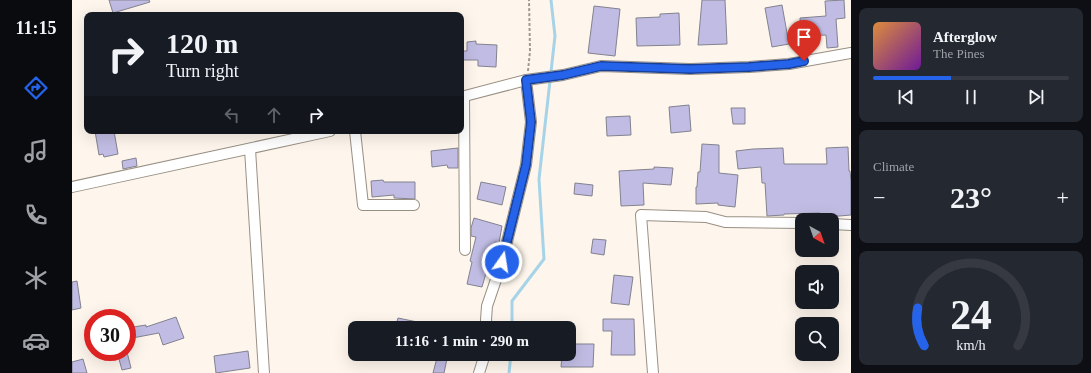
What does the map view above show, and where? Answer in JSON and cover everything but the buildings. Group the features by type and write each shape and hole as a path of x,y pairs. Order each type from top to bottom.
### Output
{"street":[{"path":"464,97 526,80 563,75 601,66 690,69 749,67 789,64 851,53"},
{"path":"486,321 487,306 502,262 526,165 531,122 526,80"},
{"path":"72,188 317,134"},
{"path":"355,134 363,204 414,205"},
{"path":"463,134 465,250"},
{"path":"250,149 264,373"},
{"path":"653,373 641,215 706,216 725,222 795,223"},
{"path":"839,224 851,225"},
{"path":"479,373 483,361"}],"path":[{"path":"526,80 530,51 529,0"}],"waterway":[{"path":"512,321 512,301 544,259 539,179 555,36 551,0"},
{"path":"509,373 510,361"}],"route":[{"path":"502,262 526,165 531,122 526,80 563,75 601,66 690,69 749,67 789,64 804,61"}]}
